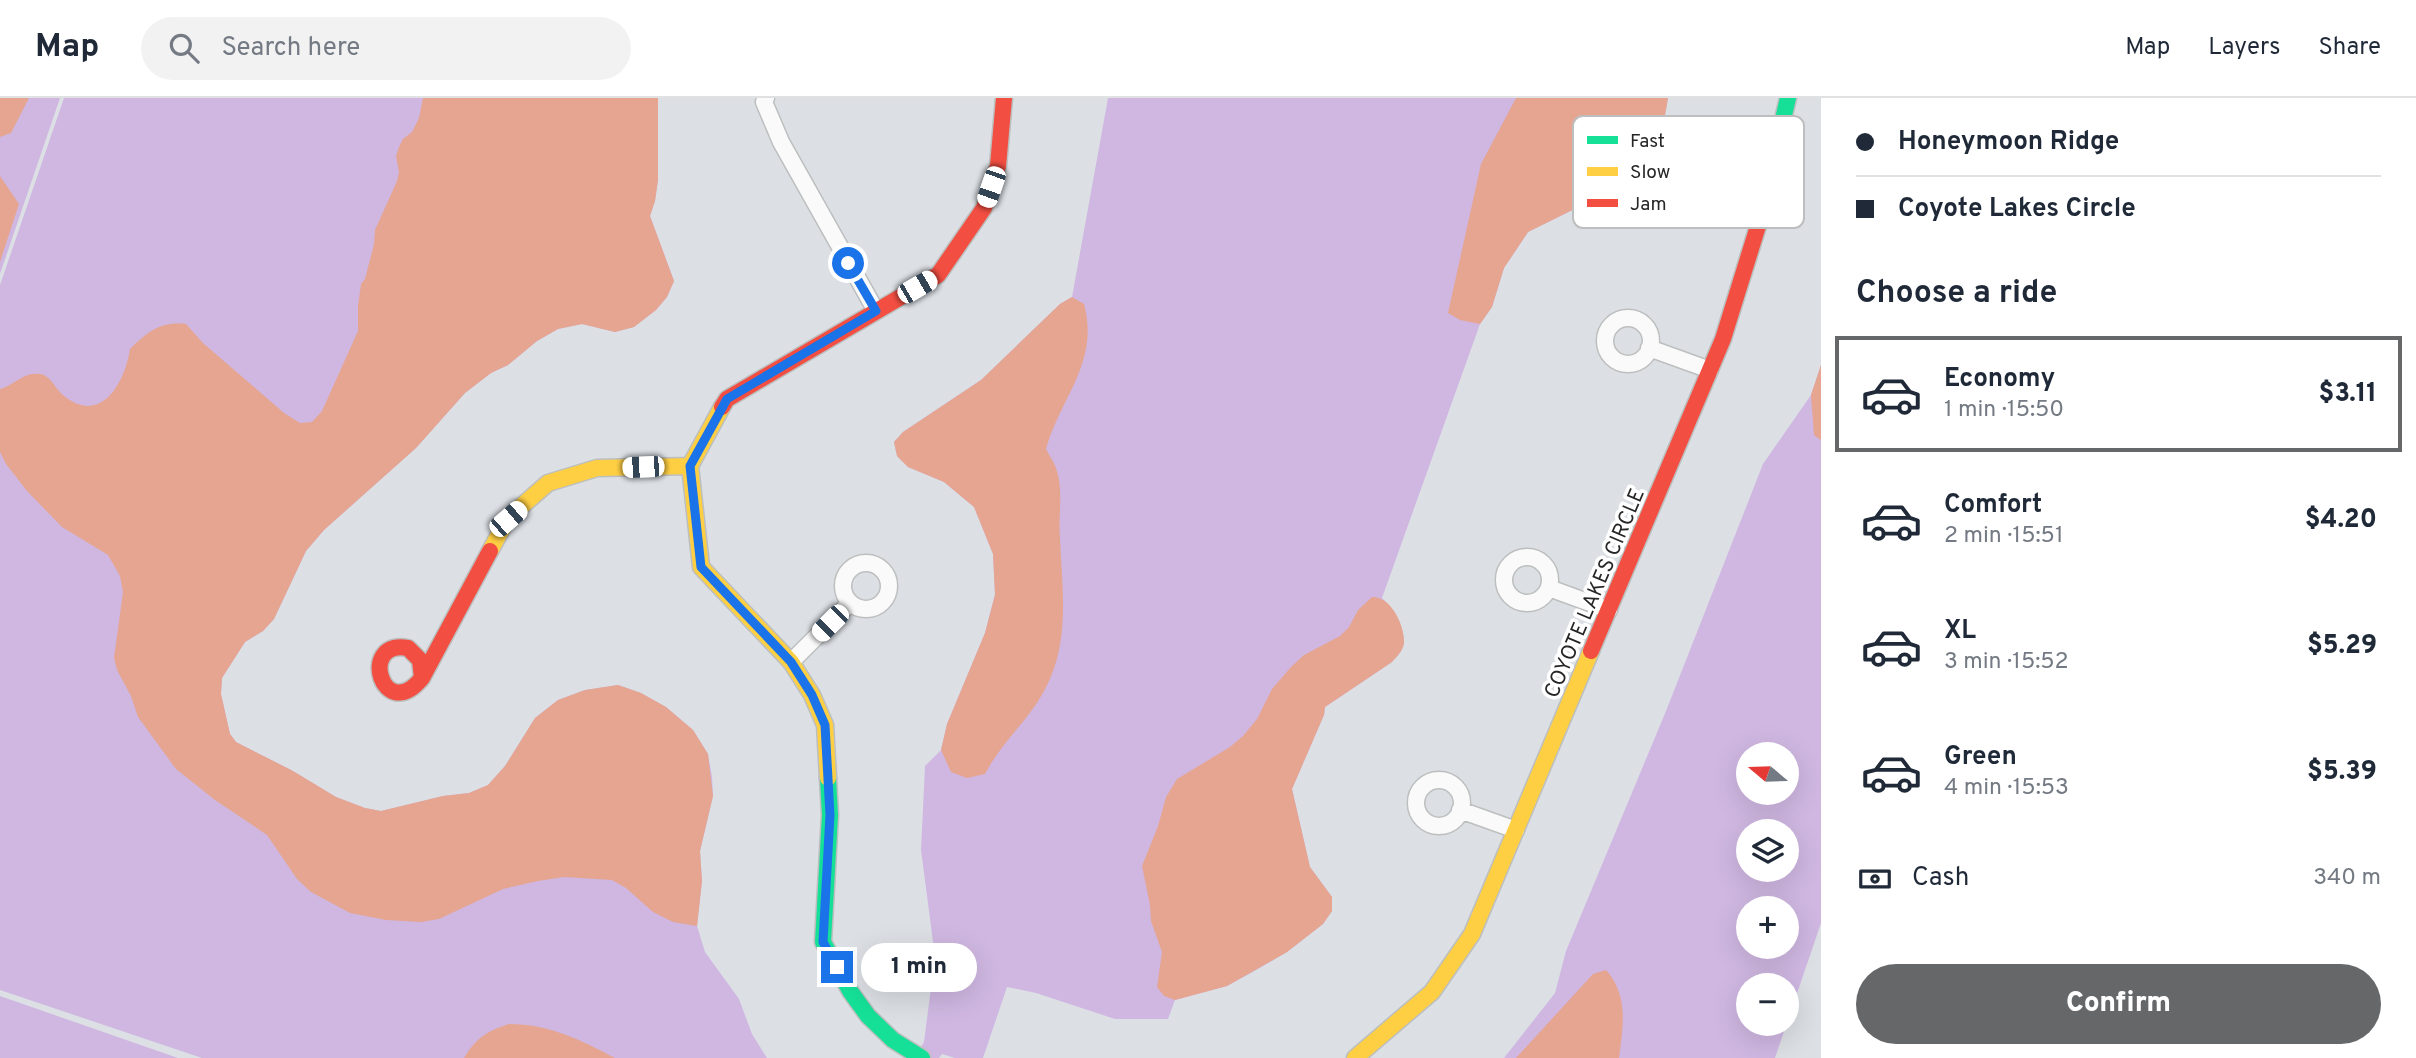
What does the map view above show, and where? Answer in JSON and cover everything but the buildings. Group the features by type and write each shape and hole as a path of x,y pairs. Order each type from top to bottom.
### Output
{"street":[{"path":"766,98 764,102 780,142 876,311"},
{"path":"922,1058 893,1040 868,1016 850,991 823,942 830,815 825,725 812,695 791,662 701,567 690,466 727,399 938,275 984,208 998,166 1004,98"},
{"name":"COYOTE LAKES CIRCLE","path":"1784,116 1788,98"},
{"name":"COYOTE LAKES CIRCLE","path":"1355,1058 1432,992 1472,934 1723,340 1758,228"},
{"path":"1649,348 1710,370"},
{"path":"422,678 508,519 548,484 597,468 690,466"},
{"path":"1549,588 1609,610"},
{"path":"791,662 850,603"},
{"path":"1460,810 1516,831"}],"shaded area":[{"path":"0,98 60,98 0,274"},
{"path":"0,98 29,98 11,133 0,137"},
{"path":"64,98 658,98 658,180 650,216 674,281 667,297 656,310 634,327 615,332 582,324 558,329 465,393 416,448 324,530 306,551 274,619 263,631 245,642 222,678 221,694 230,734 236,742 336,797 381,811 443,796 469,793 488,785 505,766 535,718 558,700 585,690 618,685 641,693 666,707 693,730 708,754 712,777 713,796 700,851 702,881 697,926 705,952 739,999 752,1034 767,1058 202,1058 0,990 0,285"},
{"path":"423,98 658,98 658,180 650,216 674,281 667,297 656,310 634,327 615,332 582,324 558,329 537,341 508,365 491,373 465,393 416,448 324,530 306,551 274,619 263,631 245,642 222,678 221,694 230,734 236,742 336,797 381,811 443,796 469,793 488,785 505,766 535,718 558,700 585,690 618,685 641,693 666,707 693,730 708,754 713,796 700,851 702,881 697,926 673,922 653,912 626,888 612,880 564,877 538,881 503,889 439,919 421,922 386,920 350,913 311,892 297,879 267,835 215,800 176,769 138,717 114,658 123,592 120,576 108,555 62,527 27,491 0,452 0,389 29,375 40,374 77,404 89,406 100,403 117,386 130,349 149,333 169,324 186,324 203,343 284,413 300,423 312,422 322,411 358,331 361,284 365,279 375,230 397,181 399,172 396,156 399,147 403,139 412,132 419,118"},
{"path":"1108,98 1668,98 1665,116 1573,116 1573,210 1528,232 1504,268 1492,307 1480,324 1382,598 1400,624 1404,643 1400,653 1392,662 1325,707 1292,789 1310,867 1332,897 1332,911 1323,924 1287,952 1227,986 1175,1000 1168,1019 1115,1019 1036,993 1007,987 983,1058 955,1058 942,1054 939,1058 915,1058 924,1042 935,957 921,850 925,766 941,750 947,724 985,633 995,594 993,554 974,507 944,482 908,467 897,456 894,442 903,432 981,380 1060,304 1072,297"},
{"path":"1516,98 1668,98 1665,116 1573,116 1573,210 1528,232 1504,268 1492,307 1480,324 1460,320 1448,313 1481,164"},
{"path":"0,176 19,204 0,262"},
{"path":"1072,297 1084,304 1088,325 1087,344 1083,362 1046,449 1056,468 1060,494 1063,616 1058,654 1053,673 1038,702 985,774 967,778 951,772 941,750 947,724 985,633 995,595 993,554 974,507 944,482 908,467 897,456 894,442 903,432 981,380 1060,304"},
{"path":"1821,365 1821,923 1799,988 1799,973 1736,973 1736,1036 1783,1036 1775,1058 1504,1058 1555,993 1566,951 1666,711 1763,464 1811,395"},
{"path":"1821,365 1821,440 1814,435 1811,395"},
{"path":"1372,597 1385,601 1396,613 1404,636 1400,653 1392,662 1325,707 1292,789 1310,867 1332,897 1332,911 1323,924 1287,952 1227,986 1175,1000 1164,996 1157,987 1162,952 1151,921 1142,866 1166,797 1177,779 1230,747 1243,736 1257,719 1272,689 1291,667 1304,655 1340,636 1349,627 1358,610"},
{"path":"1606,970 1618,990 1623,1012 1619,1058 1516,1058 1593,974"},
{"path":"0,996 178,1058 0,1058"},
{"path":"509,1024 551,1030 577,1039 615,1058 464,1058 483,1036"}],"traffic: fast":[{"path":"1784,116 1788,98"},
{"path":"828,778 830,815 823,942 850,991 868,1016 893,1040 922,1058"}],"traffic: slow":[{"path":"722,407 690,466 701,567 791,662 812,695 825,725 828,778"},
{"path":"490,551 508,518 548,483 597,468 690,466"},
{"path":"1355,1058 1432,992 1472,934 1591,651"}],"traffic: jam":[{"path":"722,407 727,399 938,275 984,208 998,166 1004,98"},
{"path":"1591,651 1723,339 1757,228"},
{"path":"422,678 420,660 408,648 392,649 383,656 381,678 387,687 396,692 408,690 422,678 490,551"}],"route":[{"path":"837,967 823,942 830,815 825,725 812,695 791,662 701,567 690,466 727,399 876,311 848,263"}]}
